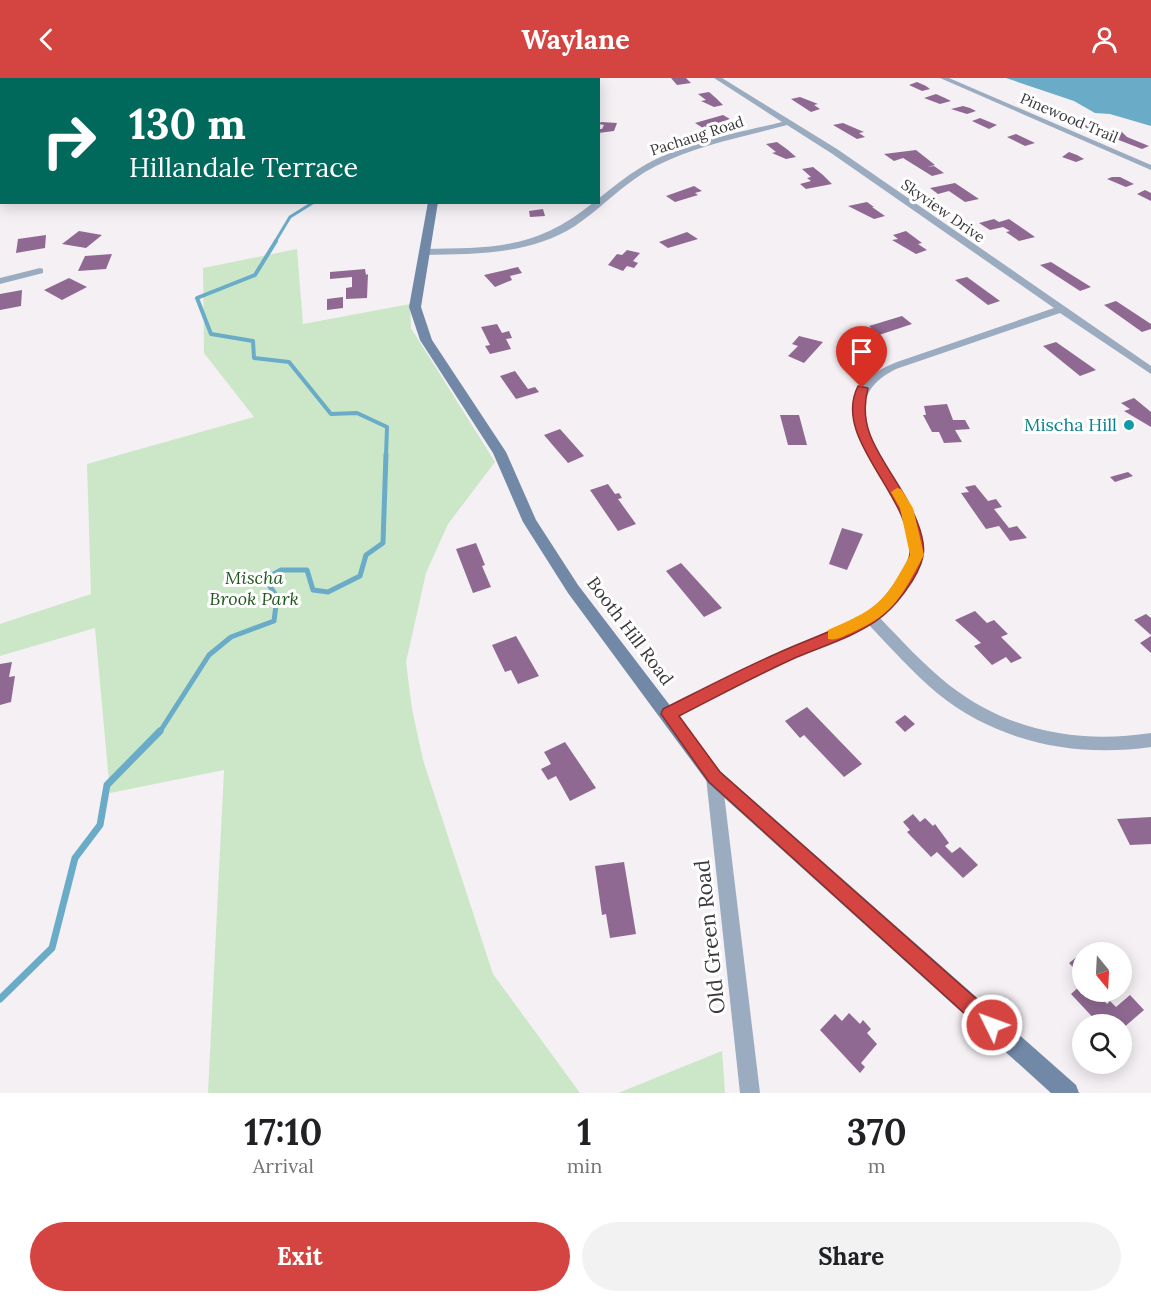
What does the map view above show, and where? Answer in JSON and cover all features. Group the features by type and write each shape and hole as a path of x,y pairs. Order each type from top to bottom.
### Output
{"street":[{"name":"Skyview Drive","path":"717,78 834,151 1151,371"},
{"name":"Pinewood Trail","path":"943,78 1151,168"},
{"name":"Pachaug Road","path":"600,203 656,162 786,123"},
{"name":"Booth Hill Road","path":"433,204 415,307 426,340 499,452 530,522 573,589 714,777 1068,1093"},
{"name":"Pachaug Road","path":"424,252 487,250 533,243 569,226 599,204"},
{"path":"0,281 40,271"},
{"path":"668,714 768,664 871,618 893,599 917,555 906,508 865,439 858,421 858,406 862,388 878,375 905,363 1061,309"},
{"path":"871,618 945,690 1010,727 1074,744 1110,746 1151,740"},
{"name":"Old Green Road","path":"714,777 750,1093"}],"green space":[{"name":"Mischa Brook Park","path":"297,249 303,324 410,304 411,328 495,462 448,524 426,573 406,662 412,709 423,760 493,974 580,1093 208,1093 224,770 110,793 95,628 0,656 0,624 91,594 87,464 254,417 204,353 203,268"},
{"path":"722,1051 725,1093 618,1093"}],"water":[{"path":"1006,78 1151,78 1151,126 1110,114 1095,113 1074,101"}],"building":[{"path":"671,78 686,78 691,83 677,85"},
{"path":"917,82 930,89 922,91 909,85"},
{"path":"709,92 723,105 714,107 701,101 706,100 698,94"},
{"path":"936,94 951,101 940,104 924,98"},
{"path":"800,97 818,104 814,105 820,109 811,112 791,99"},
{"path":"963,106 976,111 967,114 951,109"},
{"path":"723,115 730,119 703,128 695,123"},
{"path":"1074,117 1099,127 1092,130 1068,120"},
{"path":"980,118 997,125 989,129 972,121"},
{"path":"600,123 617,123 614,131 600,133 604,125"},
{"path":"843,123 864,132 859,133 865,137 857,139 833,125"},
{"path":"1110,131 1121,131 1127,137 1149,146 1142,149 1103,134"},
{"path":"1016,134 1035,143 1025,146 1007,137"},
{"path":"777,142 796,157 786,159 772,153 776,152 766,144"},
{"path":"916,150 935,165 927,167 934,166 944,173 932,176 903,158 894,161 884,154"},
{"path":"1069,152 1084,159 1076,162 1062,157"},
{"path":"813,167 832,184 806,189 800,184 811,181 807,178 811,177 802,169"},
{"path":"1120,177 1134,184 1126,187 1107,179"},
{"path":"955,183 979,199 965,202 949,191 938,194 930,188"},
{"path":"694,186 702,191 695,193 698,195 675,202 666,196"},
{"path":"1145,190 1151,193 1151,201 1137,194"},
{"path":"867,202 885,216 874,219 848,206"},
{"path":"543,209 545,216 530,217 529,211"},
{"path":"994,219 999,222 1009,219 1035,237 1019,241 1003,227 990,230 979,223"},
{"path":"79,231 102,235 86,248 62,244"},
{"path":"906,231 922,243 918,244 927,250 916,254 892,240 898,239 893,235"},
{"path":"687,232 698,239 668,248 659,242"},
{"path":"46,235 45,248 16,253 18,239"},
{"path":"627,250 640,253 633,261 638,263 634,268 627,266 623,271 608,265 617,254 622,255"},
{"path":"112,254 106,269 78,271 85,256"},
{"path":"1051,262 1091,287 1080,291 1040,265"},
{"path":"518,267 522,273 510,276 512,280 495,287 484,275"},
{"path":"365,269 366,275 368,274 367,298 346,299 346,288 352,287 352,277 330,279 330,272"},
{"path":"967,277 1000,301 988,305 955,280"},
{"path":"69,278 87,287 62,300 44,290"},
{"path":"22,290 21,306 0,310 0,294"},
{"path":"343,297 343,308 327,310 327,299"},
{"path":"1116,301 1151,324 1151,329 1142,332 1104,305"},
{"path":"902,316 912,324 879,335 869,326"},
{"path":"497,324 502,333 509,331 512,338 506,339 511,349 490,354 485,346 490,345 481,327"},
{"path":"799,336 823,342 804,363 788,356 798,346 792,344"},
{"path":"1056,342 1096,370 1080,376 1043,346"},
{"path":"515,371 528,389 535,387 539,392 516,399 500,376"},
{"path":"1134,398 1151,412 1151,427 1124,411 1130,409 1121,403"},
{"path":"947,404 953,420 965,420 970,429 955,430 962,442 944,443 939,432 932,432 923,415 926,415 924,406"},
{"path":"780,415 799,415 807,445 788,445"},
{"path":"560,429 584,456 568,463 544,435"},
{"path":"1128,472 1133,476 1115,482 1110,477"},
{"path":"608,484 615,494 619,493 622,498 618,499 636,524 618,531 590,490"},
{"path":"975,485 988,501 996,499 1002,507 994,509 1009,528 1017,526 1027,538 1010,541 999,526 986,529 961,493 969,492 965,487"},
{"path":"842,528 863,534 847,570 829,564"},
{"path":"476,543 491,587 473,593 456,549"},
{"path":"681,563 722,608 704,617 666,571"},
{"path":"975,611 987,623 994,620 1008,634 1001,637 1022,658 1011,663 1006,657 992,665 974,646 981,643 955,620"},
{"path":"1146,614 1151,618 1151,635 1134,620"},
{"path":"516,636 539,676 518,684 511,670 505,672 492,645"},
{"path":"1151,636 1151,653 1140,643"},
{"path":"12,662 9,677 15,676 11,702 0,705 0,664"},
{"path":"807,707 862,764 844,777 804,735 800,738 785,721"},
{"path":"905,715 915,724 905,732 895,722"},
{"path":"565,742 596,788 570,801 556,776 548,780 541,769 551,764 544,752"},
{"path":"913,814 920,822 925,818 933,826 935,824 949,843 945,846 952,853 960,847 978,865 963,878 937,852 931,857 907,832 910,830 903,822"},
{"path":"1151,817 1151,844 1130,845 1117,819"},
{"path":"624,862 636,934 610,938 606,914 602,915 595,866"},
{"path":"1132,997 1144,1010 1132,1020 1132,1014 1090,1014 1078,1002 1105,1002 1107,1004 1111,1002 1116,1007 1122,1002 1132,1002"},
{"path":"849,1013 860,1024 863,1020 871,1029 867,1033 877,1044 861,1063 865,1067 860,1073 820,1030 835,1014 842,1021"}],"waterway":[{"path":"275,242 290,217 311,204"},
{"path":"276,241 255,275 197,298 211,334 253,341 254,358 289,362 331,414 357,413 387,427 386,456"},
{"path":"159,733 209,655 231,637 274,621 277,597 265,579 281,570 307,570 313,590 328,592 360,576 366,555 383,543 386,454"},
{"path":"0,999 52,948 75,858 100,825 107,785 160,731"}],"slow traffic":[{"path":"833,634 871,618 893,599 917,555 913,530 906,508 897,492"}],"place":[{"name":"Mischa Hill","path":"1129,425"}],"route":[{"path":"862,388 858,406 858,421 865,439 906,508 913,530 917,555 905,579 893,599 871,618 768,664 668,714 714,777 992,1025"}]}
